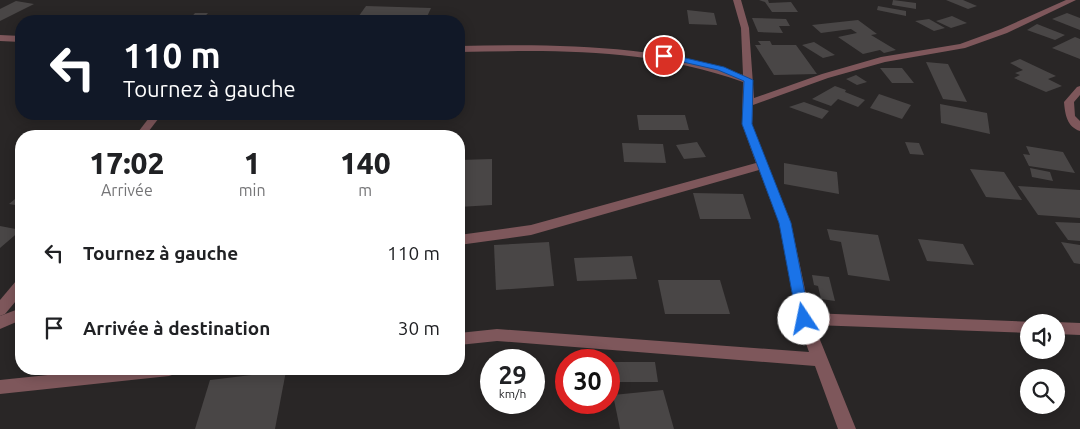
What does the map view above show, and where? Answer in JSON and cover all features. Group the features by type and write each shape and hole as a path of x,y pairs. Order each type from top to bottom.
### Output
{"street":[{"path":"737,0 746,28 747,124 785,223 804,319 847,429"},
{"path":"748,103 824,76 884,58 962,46 1072,0"},
{"path":"0,38 15,39"},
{"path":"465,49 617,50 674,58 721,68 748,80"},
{"path":"1080,89 1069,102 1070,116 1080,128"},
{"path":"145,130 152,120"},
{"path":"465,239 531,230 762,165"},
{"path":"0,310 15,292"},
{"path":"0,323 15,317"},
{"path":"804,319 1020,327"},
{"path":"1065,328 1080,329"},
{"path":"465,338 497,335 819,360"},
{"path":"0,387 113,375"}],"building":[{"path":"759,0 768,0 769,3 791,2 798,12 772,12 765,2"},
{"path":"893,0 916,3 916,9 892,5"},
{"path":"946,0 963,0 977,6 968,9"},
{"path":"16,1 34,4 0,21 0,9"},
{"path":"366,6 431,8 428,15 360,15"},
{"path":"878,6 906,11 906,16 877,10"},
{"path":"687,10 714,13 717,25 689,24"},
{"path":"195,13 208,13 206,15 193,15"},
{"path":"1067,13 1080,18 1080,30 1052,19"},
{"path":"952,16 967,23 951,28 936,21"},
{"path":"752,18 786,19 790,26 779,26 783,33 758,32"},
{"path":"929,19 945,28 934,31 915,21"},
{"path":"858,20 877,34 871,35 896,50 884,53 880,50 863,54 838,37 857,33 851,29 821,33 812,25"},
{"path":"1037,24 1065,35 1055,40 1027,30"},
{"path":"1075,37 1080,39 1080,59 1052,48"},
{"path":"758,41 770,41 772,45 796,45 817,74 774,75 755,45 761,45"},
{"path":"814,42 835,55 823,58 802,45"},
{"path":"1020,59 1056,76 1048,79 1062,86 1046,92 1014,78 1020,75 1015,73 1023,70 1010,63"},
{"path":"926,62 948,64 967,102 943,99"},
{"path":"880,68 902,68 914,83 892,83"},
{"path":"856,75 867,82 857,85 846,79"},
{"path":"835,86 865,100 858,107 838,99 831,106 812,99"},
{"path":"879,94 911,105 902,119 870,108"},
{"path":"804,102 829,111 822,119 789,107"},
{"path":"940,104 987,113 990,134 941,123"},
{"path":"637,115 685,115 689,130 639,130"},
{"path":"697,142 706,157 684,159 676,145"},
{"path":"905,142 919,143 924,155 910,154"},
{"path":"622,143 663,144 666,163 624,162"},
{"path":"1026,146 1063,152 1075,173 1029,166 1023,154 1030,155"},
{"path":"492,159 492,205 465,207 465,160"},
{"path":"784,163 837,172 839,194 784,184"},
{"path":"1030,168 1050,172 1053,181 1032,177"},
{"path":"970,169 1004,172 1022,200 986,197"},
{"path":"1018,186 1080,190 1080,218 1038,215"},
{"path":"693,193 743,194 751,219 700,219"},
{"path":"15,199 15,205 9,204"},
{"path":"1055,222 1080,223 1080,241 1068,240"},
{"path":"0,226 15,229 15,235 0,248"},
{"path":"827,229 878,235 890,281 848,275 841,242 830,240"},
{"path":"918,239 963,244 974,265 927,261"},
{"path":"549,242 554,286 496,290 494,245"},
{"path":"1061,242 1080,245 1080,264 1074,263"},
{"path":"632,256 637,279 577,281 574,258"},
{"path":"812,275 829,277 835,301 821,299 818,286 814,285"},
{"path":"658,280 720,280 730,314 665,314"},
{"path":"620,362 655,362 658,382 620,382"},
{"path":"252,375 285,375 275,429 195,429 210,380"},
{"path":"663,390 674,429 620,429 617,414 620,414 620,394"}],"route":[{"path":"664,56 721,68 748,80 747,124 785,223 804,319"}]}
